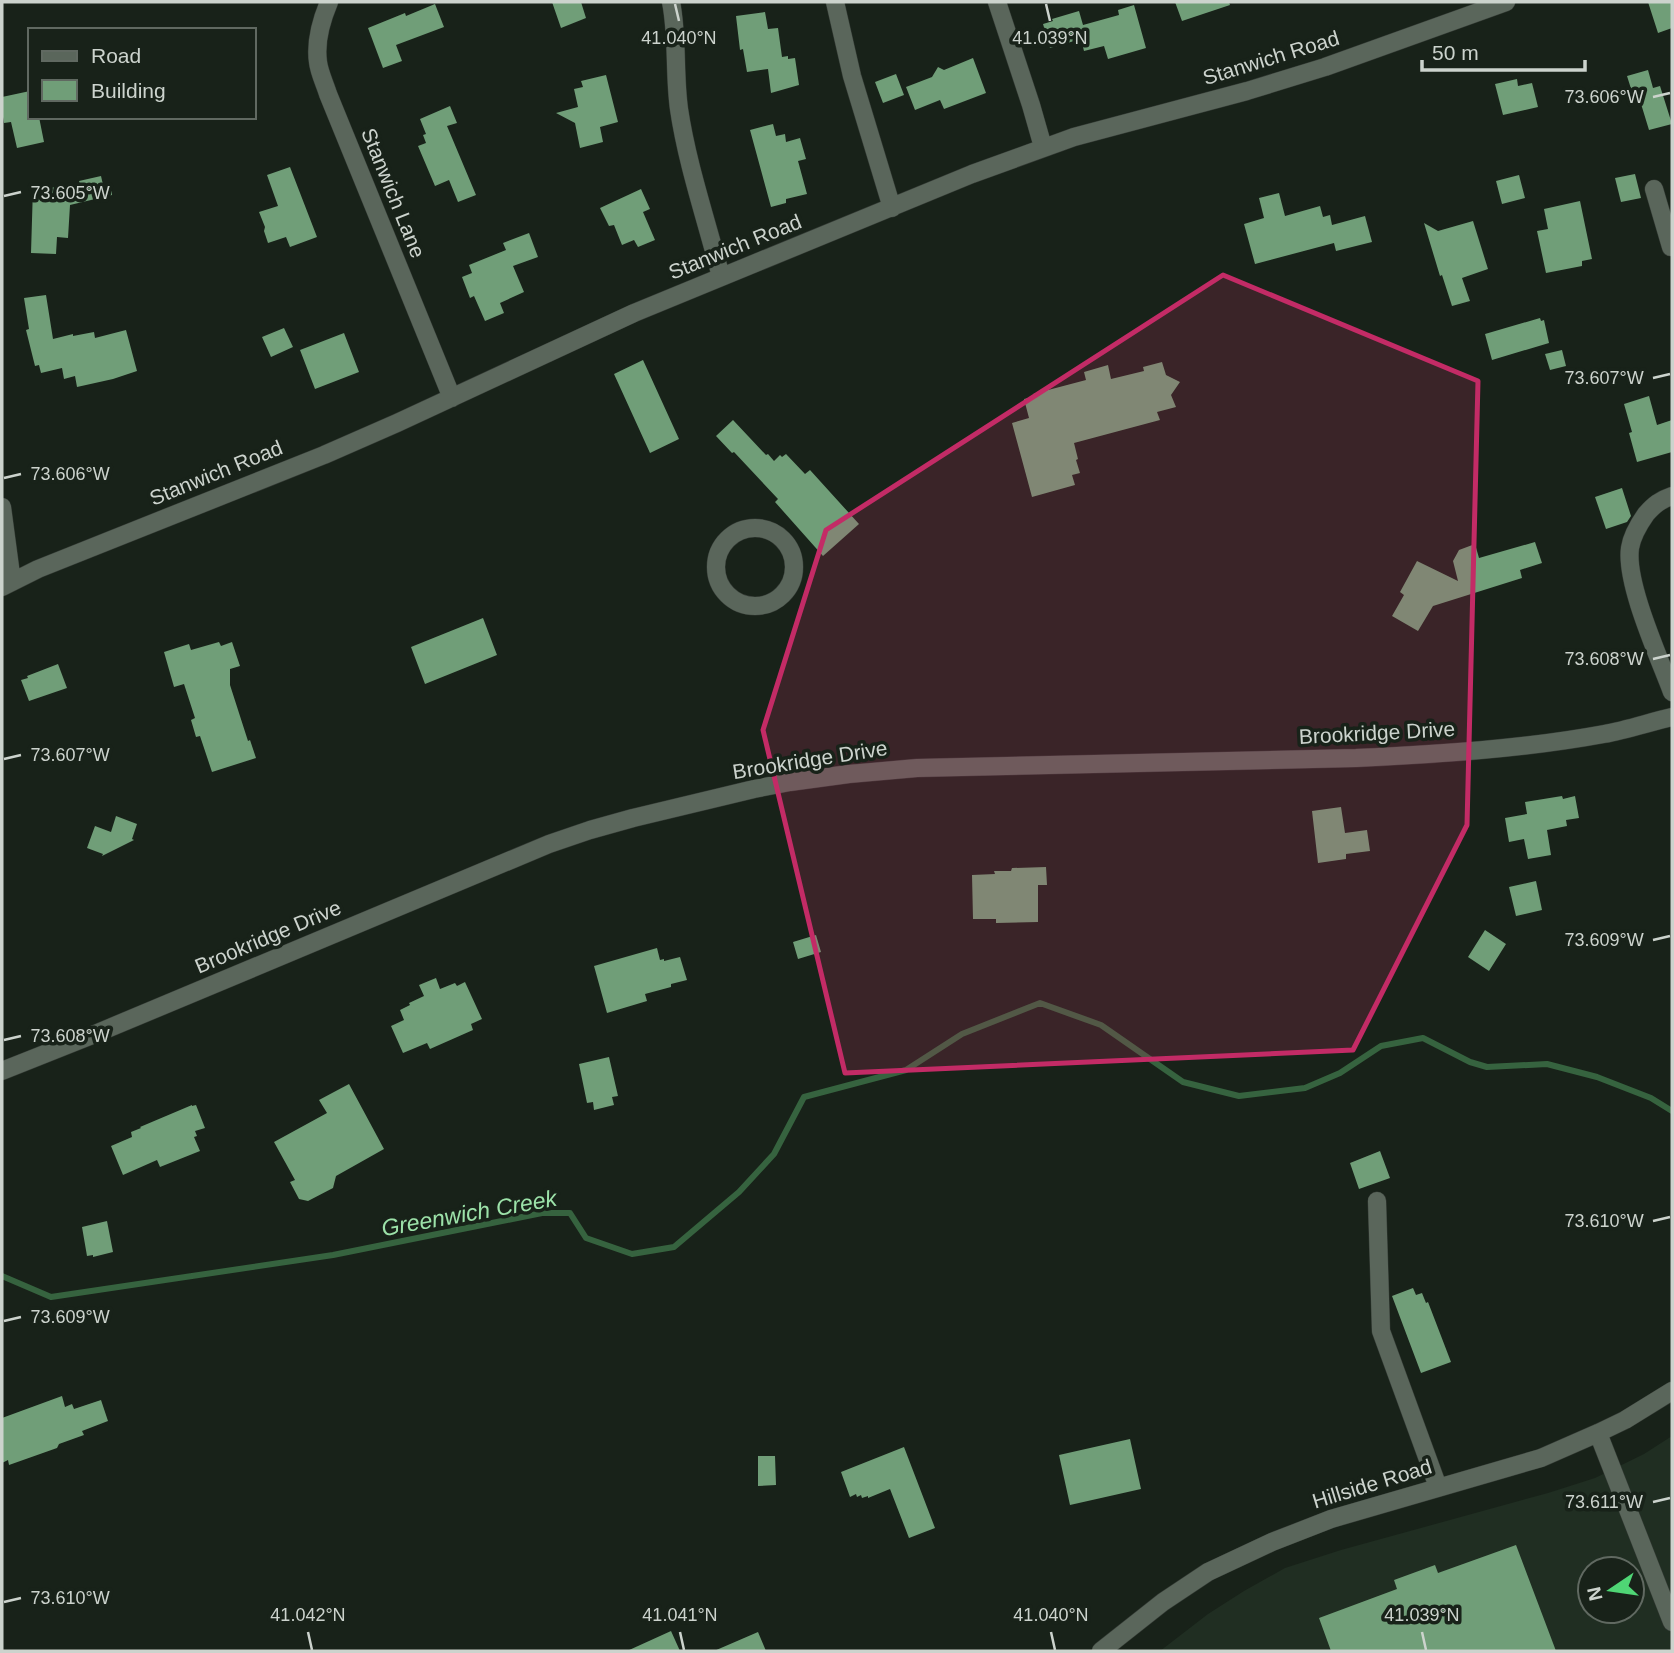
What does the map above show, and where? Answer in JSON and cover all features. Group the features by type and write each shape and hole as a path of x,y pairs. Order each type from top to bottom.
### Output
{"street":[{"name":"Stanwich Lane","path":"329,2 322,19 318,41 318,64 452,398"},
{"path":"671,2 675,21 679,109 688,155 721,276"},
{"path":"835,2 852,76 891,208"},
{"path":"997,2 1043,147"},
{"name":"Stanwich Road","path":"7,584 38,569 324,455 634,313 972,174 1043,147 1267,85 1342,61 1506,2"},
{"path":"1654,189 1672,247"},
{"path":"1672,496 1655,504 1637,527 1630,547 1630,571 1672,692"},
{"path":"2,507 7,584"},
{"path":"743,529 767,529 787,544 793,555 793,580 778,600 767,605 742,605 722,590 717,579 717,554 723,543 743,529"},
{"name":"Brookridge Drive","path":"2,1071 549,844 633,818 754,789 849,774 917,768 1423,755 1563,741 1607,734 1672,717"},
{"path":"1377,1201 1381,1331 1438,1487"},
{"name":"Hillside Road","path":"1107,1649 1163,1602 1208,1572 1272,1542 1331,1519 1541,1458 1625,1420 1672,1391"},
{"path":"1598,1433 1672,1622"}],"highlighted area":[{"path":"1223,275 1478,381 1467,825 1353,1050 845,1073 763,730 826,530"}],"shaded area":[{"path":"1672,1436 1672,1651 1160,1651 1208,1614 1285,1568 1595,1478 1644,1454"}],"building":[{"path":"552,2 581,2 586,18 561,28"},
{"path":"1175,2 1229,2 1230,5 1182,21"},
{"path":"1648,2 1672,2 1672,28 1658,33"},
{"path":"435,4 444,27 396,45 402,61 383,68 368,28"},
{"path":"1134,5 1146,48 1108,59 1104,46 1084,51 1081,39 1050,48 1043,24 1053,21 1052,19 1079,11 1083,25 1119,15 1118,10"},
{"path":"765,12 768,29 778,28 782,57 795,58 799,85 771,93 768,69 747,72 743,49 740,50 736,16"},
{"path":"973,58 986,93 944,109 940,100 915,110 906,87 932,77 938,67 944,70"},
{"path":"1648,70 1653,88 1660,86 1672,124 1649,130 1638,94 1633,95 1627,76"},
{"path":"896,74 904,95 883,103 875,82"},
{"path":"606,75 618,122 600,127 603,142 580,148 575,123 556,113 578,107 574,89 583,87 581,81"},
{"path":"1517,79 1518,86 1532,83 1538,107 1503,115 1495,84"},
{"path":"28,91 28,119 39,119 44,142 17,148 11,122 4,123 2,97"},
{"path":"450,106 457,123 447,126 476,195 458,202 449,180 435,186 418,146 426,143 423,135 426,134 420,119"},
{"path":"773,124 776,136 785,134 786,142 800,138 806,159 798,161 807,194 786,199 786,203 771,207 750,130"},
{"path":"290,167 317,237 290,247 286,237 268,243 259,212 278,206 267,175"},
{"path":"1635,174 1641,198 1621,202 1615,178"},
{"path":"1519,175 1525,198 1502,204 1496,181"},
{"path":"101,176 104,189 112,189 112,195 70,205 68,238 57,237 56,254 31,253 33,187 81,188 79,181"},
{"path":"641,189 650,209 643,212 655,240 638,247 634,240 622,245 614,225 609,226 600,208"},
{"path":"1279,193 1285,216 1320,206 1323,217 1330,215 1332,225 1365,216 1372,242 1336,251 1334,243 1255,264 1244,224 1264,218 1259,198"},
{"path":"1580,201 1592,259 1582,261 1582,266 1546,273 1537,231 1548,229 1544,209"},
{"path":"1473,221 1488,269 1462,278 1470,301 1452,306 1424,223 1438,231"},
{"path":"529,233 538,257 513,266 524,292 500,303 504,313 485,321 474,296 470,298 462,277 472,273 469,265 506,250 503,243"},
{"path":"46,295 53,339 94,332 95,338 126,330 137,371 77,387 75,376 64,379 62,368 41,373 39,365 35,366 26,330 29,329 24,298"},
{"path":"1540,318 1541,321 1544,320 1549,343 1492,360 1485,334"},
{"path":"284,328 293,347 271,357 262,337"},
{"path":"344,333 359,372 315,389 300,350"},
{"path":"1562,350 1566,366 1550,370 1545,354"},
{"path":"643,360 679,439 650,453 614,374"},
{"path":"1162,362 1166,375 1180,382 1171,395 1176,407 1157,412 1160,420 1074,443 1080,473 1072,475 1075,485 1032,497 1012,423 1029,418 1024,399 1034,397 1033,394 1086,380 1084,372 1108,365 1111,379 1144,371 1143,367"},
{"path":"1649,396 1657,425 1672,420 1672,452 1637,462 1624,404"},
{"path":"733,420 774,461 780,455 782,457 786,454 805,474 810,470 859,524 823,556 775,502 778,499 716,436"},
{"path":"1622,488 1631,516 1627,522 1606,529 1595,497"},
{"path":"1535,542 1542,563 1520,570 1522,578 1433,606 1418,631 1392,616 1404,595 1400,592 1417,561 1458,581 1453,561 1459,550 1475,544 1479,558"},
{"path":"483,618 497,655 425,684 411,647"},
{"path":"219,642 221,646 232,642 240,666 230,669 230,685 256,758 212,772 200,736 196,737 191,720 195,718 184,684 174,687 164,652 189,644 191,650"},
{"path":"58,664 67,688 29,701 21,680"},
{"path":"1562,796 1563,799 1575,796 1579,818 1566,820 1567,826 1547,830 1551,855 1528,859 1524,839 1509,842 1505,818 1527,814 1525,802"},
{"path":"1341,807 1345,833 1367,830 1370,851 1346,854 1346,859 1318,863 1312,811"},
{"path":"116,816 137,824 132,839 134,840 102,856 103,854 87,848 95,826 111,832"},
{"path":"1046,867 1047,885 1038,885 1038,922 996,923 996,919 973,919 972,875 995,874 994,871 1011,871 1012,868"},
{"path":"1536,881 1542,910 1516,916 1509,887"},
{"path":"1485,930 1506,944 1489,971 1468,957"},
{"path":"816,935 821,952 798,959 793,942"},
{"path":"657,948 660,960 680,957 687,980 645,994 647,1001 607,1013 594,966"},
{"path":"436,978 440,989 465,982 482,1019 471,1024 473,1030 430,1049 427,1043 403,1053 391,1026 404,1020 400,1010 424,996 419,985"},
{"path":"609,1057 618,1096 612,1097 614,1105 594,1110 593,1102 587,1103 579,1064"},
{"path":"349,1084 384,1149 336,1176 333,1188 308,1201 299,1199 290,1182 295,1180 274,1142 327,1113 319,1100"},
{"path":"196,1105 205,1128 195,1131 197,1136 194,1137 200,1151 160,1167 157,1160 123,1175 111,1146 132,1137 131,1132 140,1127"},
{"path":"1380,1151 1390,1178 1359,1189 1350,1163"},
{"path":"107,1221 113,1252 87,1256 82,1227"},
{"path":"1413,1288 1416,1295 1422,1293 1426,1303 1428,1302 1451,1362 1421,1373 1392,1296"},
{"path":"62,1396 65,1407 72,1404 74,1409 101,1400 108,1421 82,1431 84,1435 59,1444 57,1448 9,1465 8,1460 2,1463 2,1418"},
{"path":"1130,1439 1141,1489 1070,1505 1059,1455"},
{"path":"904,1447 935,1528 909,1538 890,1489 868,1498 862,1498 861,1495 857,1497 856,1494 850,1497 841,1472"},
{"path":"758,1456 775,1456 776,1485 758,1486"},
{"path":"1516,1545 1556,1651 1331,1651 1319,1618 1397,1589 1394,1580 1435,1565 1438,1573"},
{"path":"671,1631 680,1651 627,1651"},
{"path":"758,1632 766,1651 714,1651"}],"waterway":[{"name":"Greenwich Creek","path":"2,1276 51,1297 333,1255 542,1213 570,1213 586,1238 632,1254 674,1247 739,1192 774,1154 804,1097 906,1070 962,1034 1040,1003 1101,1025 1183,1082 1239,1096 1305,1088 1340,1073 1381,1046 1423,1038 1470,1062 1487,1067 1547,1064 1597,1077 1651,1098 1672,1111"}]}
